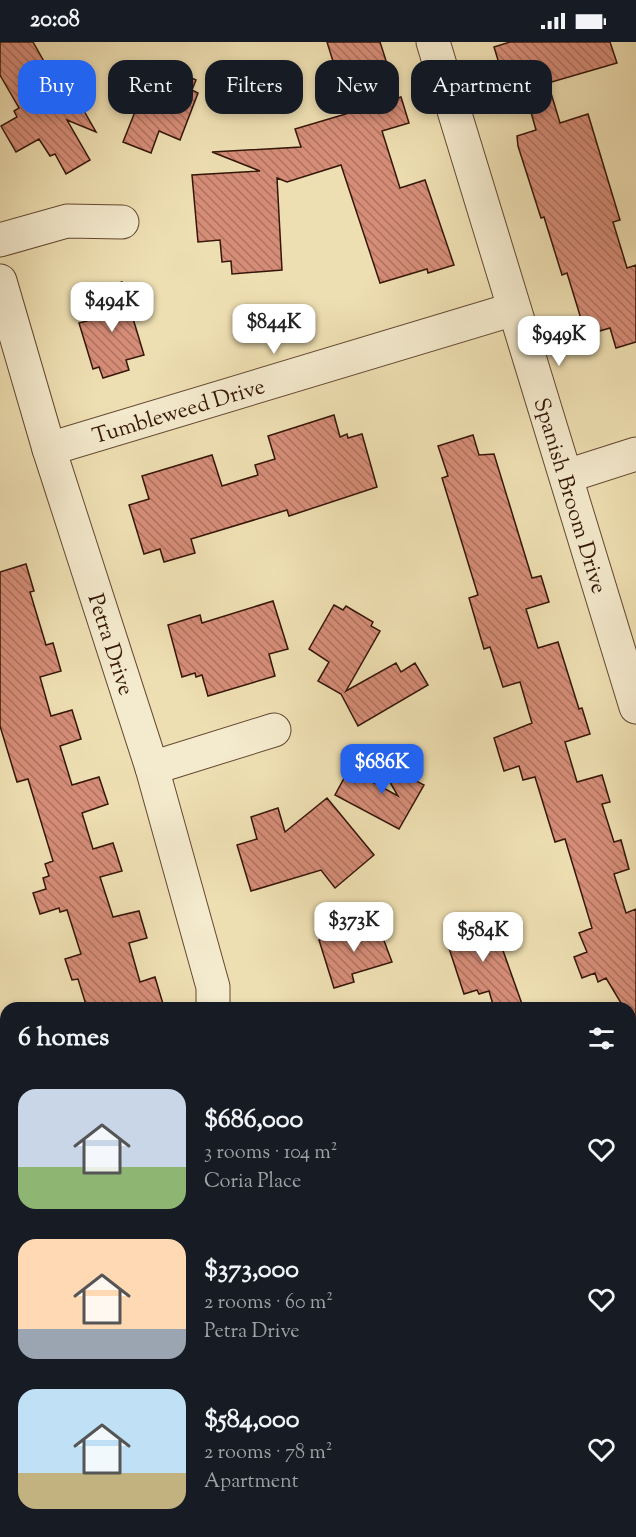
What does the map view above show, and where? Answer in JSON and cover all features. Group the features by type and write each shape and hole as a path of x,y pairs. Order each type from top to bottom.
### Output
{"street":[{"name":"Spanish Broom Drive","path":"433,42 636,707"},
{"path":"0,240 67,221 122,222"},
{"name":"Petra Drive","path":"0,281 49,449 152,768 213,987 213,1002"},
{"name":"Tumbleweed Drive","path":"49,449 514,309"},
{"path":"567,476 636,454"},
{"path":"152,768 274,730"}],"building":[{"path":"0,42 33,42 43,60 18,60 18,106 0,75"},
{"path":"327,42 380,42 386,60 333,60"},
{"path":"510,42 610,42 617,63 552,82 552,60 498,60 494,47"},
{"path":"193,90 198,93 193,106"},
{"path":"552,96 560,123 588,114 620,220 613,222 627,268 636,265 636,342 616,348 610,328 586,335 567,273 562,275 518,146 517,136 536,130 531,114 552,114"},
{"path":"401,97 409,123 382,131 400,188 425,180 454,265 428,273 427,269 380,283 341,165 287,182 277,178 282,270 232,274 231,261 222,262 220,240 198,242 192,175 260,171 212,152 301,147 295,129 346,114 399,114 399,98"},
{"path":"18,109 18,114 86,114 96,132 67,120 90,160 66,174 55,154 50,156 39,139 16,152 1,126 17,117 14,111"},
{"path":"134,114 190,114 180,140 159,131 151,153 123,142"},
{"path":"122,282 144,355 126,360 129,370 103,378 99,367 93,369 79,323 94,319 92,315 101,312 95,291"},
{"path":"334,415 340,437 347,434 348,438 362,434 377,487 289,516 287,510 191,539 195,553 164,562 160,549 144,554 129,505 149,499 142,476 212,455 222,486 258,475 255,465 275,459 268,436"},
{"path":"473,435 479,455 494,454 532,578 541,576 549,602 526,609 538,648 558,642 579,709 582,708 590,734 565,742 577,782 602,775 610,802 602,804 614,842 621,840 629,869 614,874 626,913 636,909 636,1002 620,1002 606,978 598,982 595,973 582,978 574,957 587,952 579,933 592,928 565,839 555,842 535,777 523,780 519,766 504,771 494,738 532,723 520,682 503,687 490,647 484,649 469,598 478,595 442,478 448,476 438,446"},
{"path":"26,564 34,591 30,592 46,645 53,643 61,671 40,677 51,716 72,710 81,739 60,746 72,785 99,777 108,804 82,813 93,849 113,843 122,871 100,877 113,917 139,911 147,938 129,943 140,982 155,977 162,1002 85,1002 78,979 72,980 65,959 81,954 67,910 60,912 59,908 40,914 33,893 46,889 43,878 49,876 45,864 53,861 28,779 17,782 0,726 0,572"},
{"path":"273,601 288,649 269,654 275,676 208,696 202,675 196,677 195,673 182,677 168,625 200,615 202,623"},
{"path":"334,605 343,610 346,606 373,622 371,626 380,631 346,691 396,663 401,672 415,663 428,685 358,726 341,694 318,681 329,662 309,649"},
{"path":"377,760 424,785 399,829 335,795 349,769 398,796"},
{"path":"327,798 374,855 335,888 321,870 251,891 237,845 257,839 251,817 278,808 285,832"},
{"path":"491,917 521,1002 492,1002 489,991 479,994 477,990 464,994 444,933"},
{"path":"377,922 392,962 352,974 354,982 334,988 319,940"}]}
